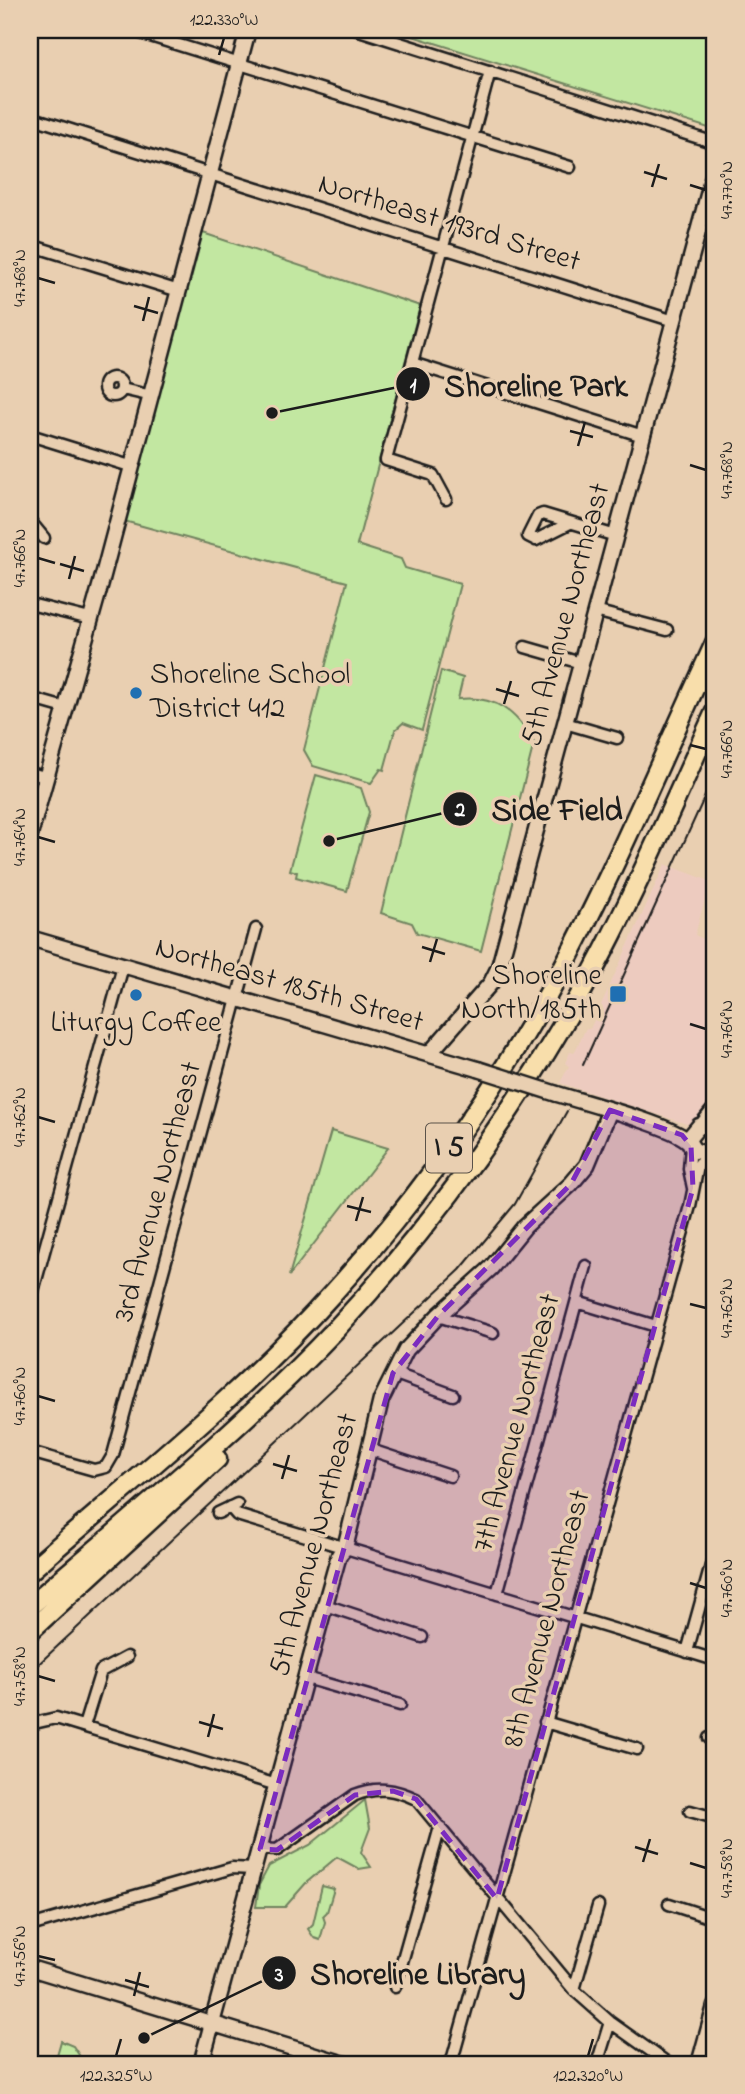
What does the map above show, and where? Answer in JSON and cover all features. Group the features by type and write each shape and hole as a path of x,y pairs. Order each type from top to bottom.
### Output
{"highway":[{"name":"I 5","path":"30,1571 201,1424 266,1364 356,1267 432,1172 494,1082 561,971 715,643"},
{"name":"I 5","path":"30,1606 182,1475 265,1399 336,1328 395,1262 458,1183 564,1024 615,929 715,712"},
{"path":"30,1631 210,1466 265,1399"},
{"path":"30,1566 49,1554"}],"street":[{"path":"131,30 570,167"},
{"path":"30,835 130,466 152,396 248,30"},
{"path":"359,30 715,143"},
{"path":"446,499 433,475 386,460 490,71"},
{"name":"Northeast 193rd Street","path":"30,117 674,321"},
{"name":"5th Avenue Northeast","path":"429,1054 491,983 499,967 715,169"},
{"path":"30,245 179,291"},
{"path":"412,363 643,436"},
{"path":"122,389 152,396"},
{"path":"30,435 130,466"},
{"path":"30,521 44,538"},
{"path":"570,523 615,536"},
{"path":"30,604 90,619"},
{"path":"595,611 667,630"},
{"path":"525,647 581,663"},
{"path":"30,698 65,708"},
{"path":"565,723 617,738"},
{"path":"30,773 45,777"},
{"name":"3rd Avenue Northeast","path":"30,1452 94,1470 106,1466 113,1455 256,929"},
{"name":"Northeast 185th Street","path":"30,939 429,1054 654,1124 682,1135 698,1152 713,1140 697,1127 654,1124"},
{"path":"30,1301 123,965"},
{"path":"690,1144 697,1127 715,1107"},
{"name":"5th Avenue Northeast","path":"201,2064 325,1605 339,1555 345,1548 381,1400 406,1350 438,1316 472,1287 525,1226 571,1184 587,1165 610,1111"},
{"name":"8th Avenue Northeast","path":"451,2064 573,1617 697,1179 698,1166 713,1140 715,1114"},
{"name":"8th Avenue Northeast","path":"690,1144 689,1170 693,1188"},
{"name":"7th Avenue Northeast","path":"497,1594 586,1266"},
{"path":"577,1302 656,1326"},
{"path":"438,1316 494,1333"},
{"path":"393,1373 453,1395"},
{"path":"368,1449 450,1476"},
{"path":"218,1513 233,1506 237,1515 715,1660"},
{"path":"687,1651 715,1551"},
{"path":"325,1605 422,1637"},
{"path":"84,1726 101,1671 127,1657"},
{"path":"306,1678 400,1705"},
{"path":"30,1724 42,1719 56,1718 277,1785"},
{"path":"545,1722 637,1749"},
{"path":"260,1849 277,1850 355,1795 368,1790 393,1791 416,1799 574,1990 610,2022 669,2064"},
{"path":"690,1811 715,1818"},
{"path":"396,1987 440,1827"},
{"path":"30,1926 232,1868 254,1869"},
{"path":"668,1904 715,1919"},
{"path":"574,1990 598,1906"},
{"path":"30,1968 345,2064"},
{"path":"699,2064 715,2006"},
{"path":"597,2064 610,2022"}],"highlighted area":[{"path":"610,1110 682,1135 691,1146 693,1188 497,1899 416,1799 393,1791 355,1795 277,1850 260,1849 393,1373 438,1316 571,1184"}],"shaded area":[{"path":"665,864 710,881 695,935 715,945 715,1084 707,1116 697,1124 690,1125 560,1083 569,1066 565,1063 570,1052 574,1053 586,1028 590,1029"}],"green space":[{"path":"393,30 715,30 715,130"},
{"path":"200,232 420,306 357,545 401,559 405,568 460,584 422,730 403,723 395,730 384,770 381,769 371,783 313,766 304,750 347,582 124,521"},
{"path":"441,671 463,678 458,699 483,700 503,708 520,722 534,743 481,951 417,933 412,923 381,913"},
{"path":"316,775 361,788 369,812 347,891 296,877 297,872 290,870"},
{"path":"331,1131 388,1148 289,1276"},
{"path":"365,1800 370,1828 361,1852 371,1867 359,1869 337,1857 306,1883 285,1907 256,1907 259,1885 269,1866 310,1845"},
{"path":"322,1886 334,1889 327,1912 323,1916 325,1922 320,1940 314,1938 308,1929 313,1924"},
{"path":"61,2041 73,2046 85,2064 55,2062"}],"tram line":[{"path":"583,1065 715,774"},
{"path":"30,1672 460,1270 515,1204 567,1111"}],"place":[{"name":"Shoreline Park","path":"272,413"},
{"name":"Shoreline School District 412","path":"136,693"},
{"name":"Side Field","path":"329,841"},
{"name":"Shoreline North/185th","path":"618,994"},
{"name":"Liturgy Coffee","path":"136,995"},
{"name":"Shoreline Library","path":"144,2038"}]}
